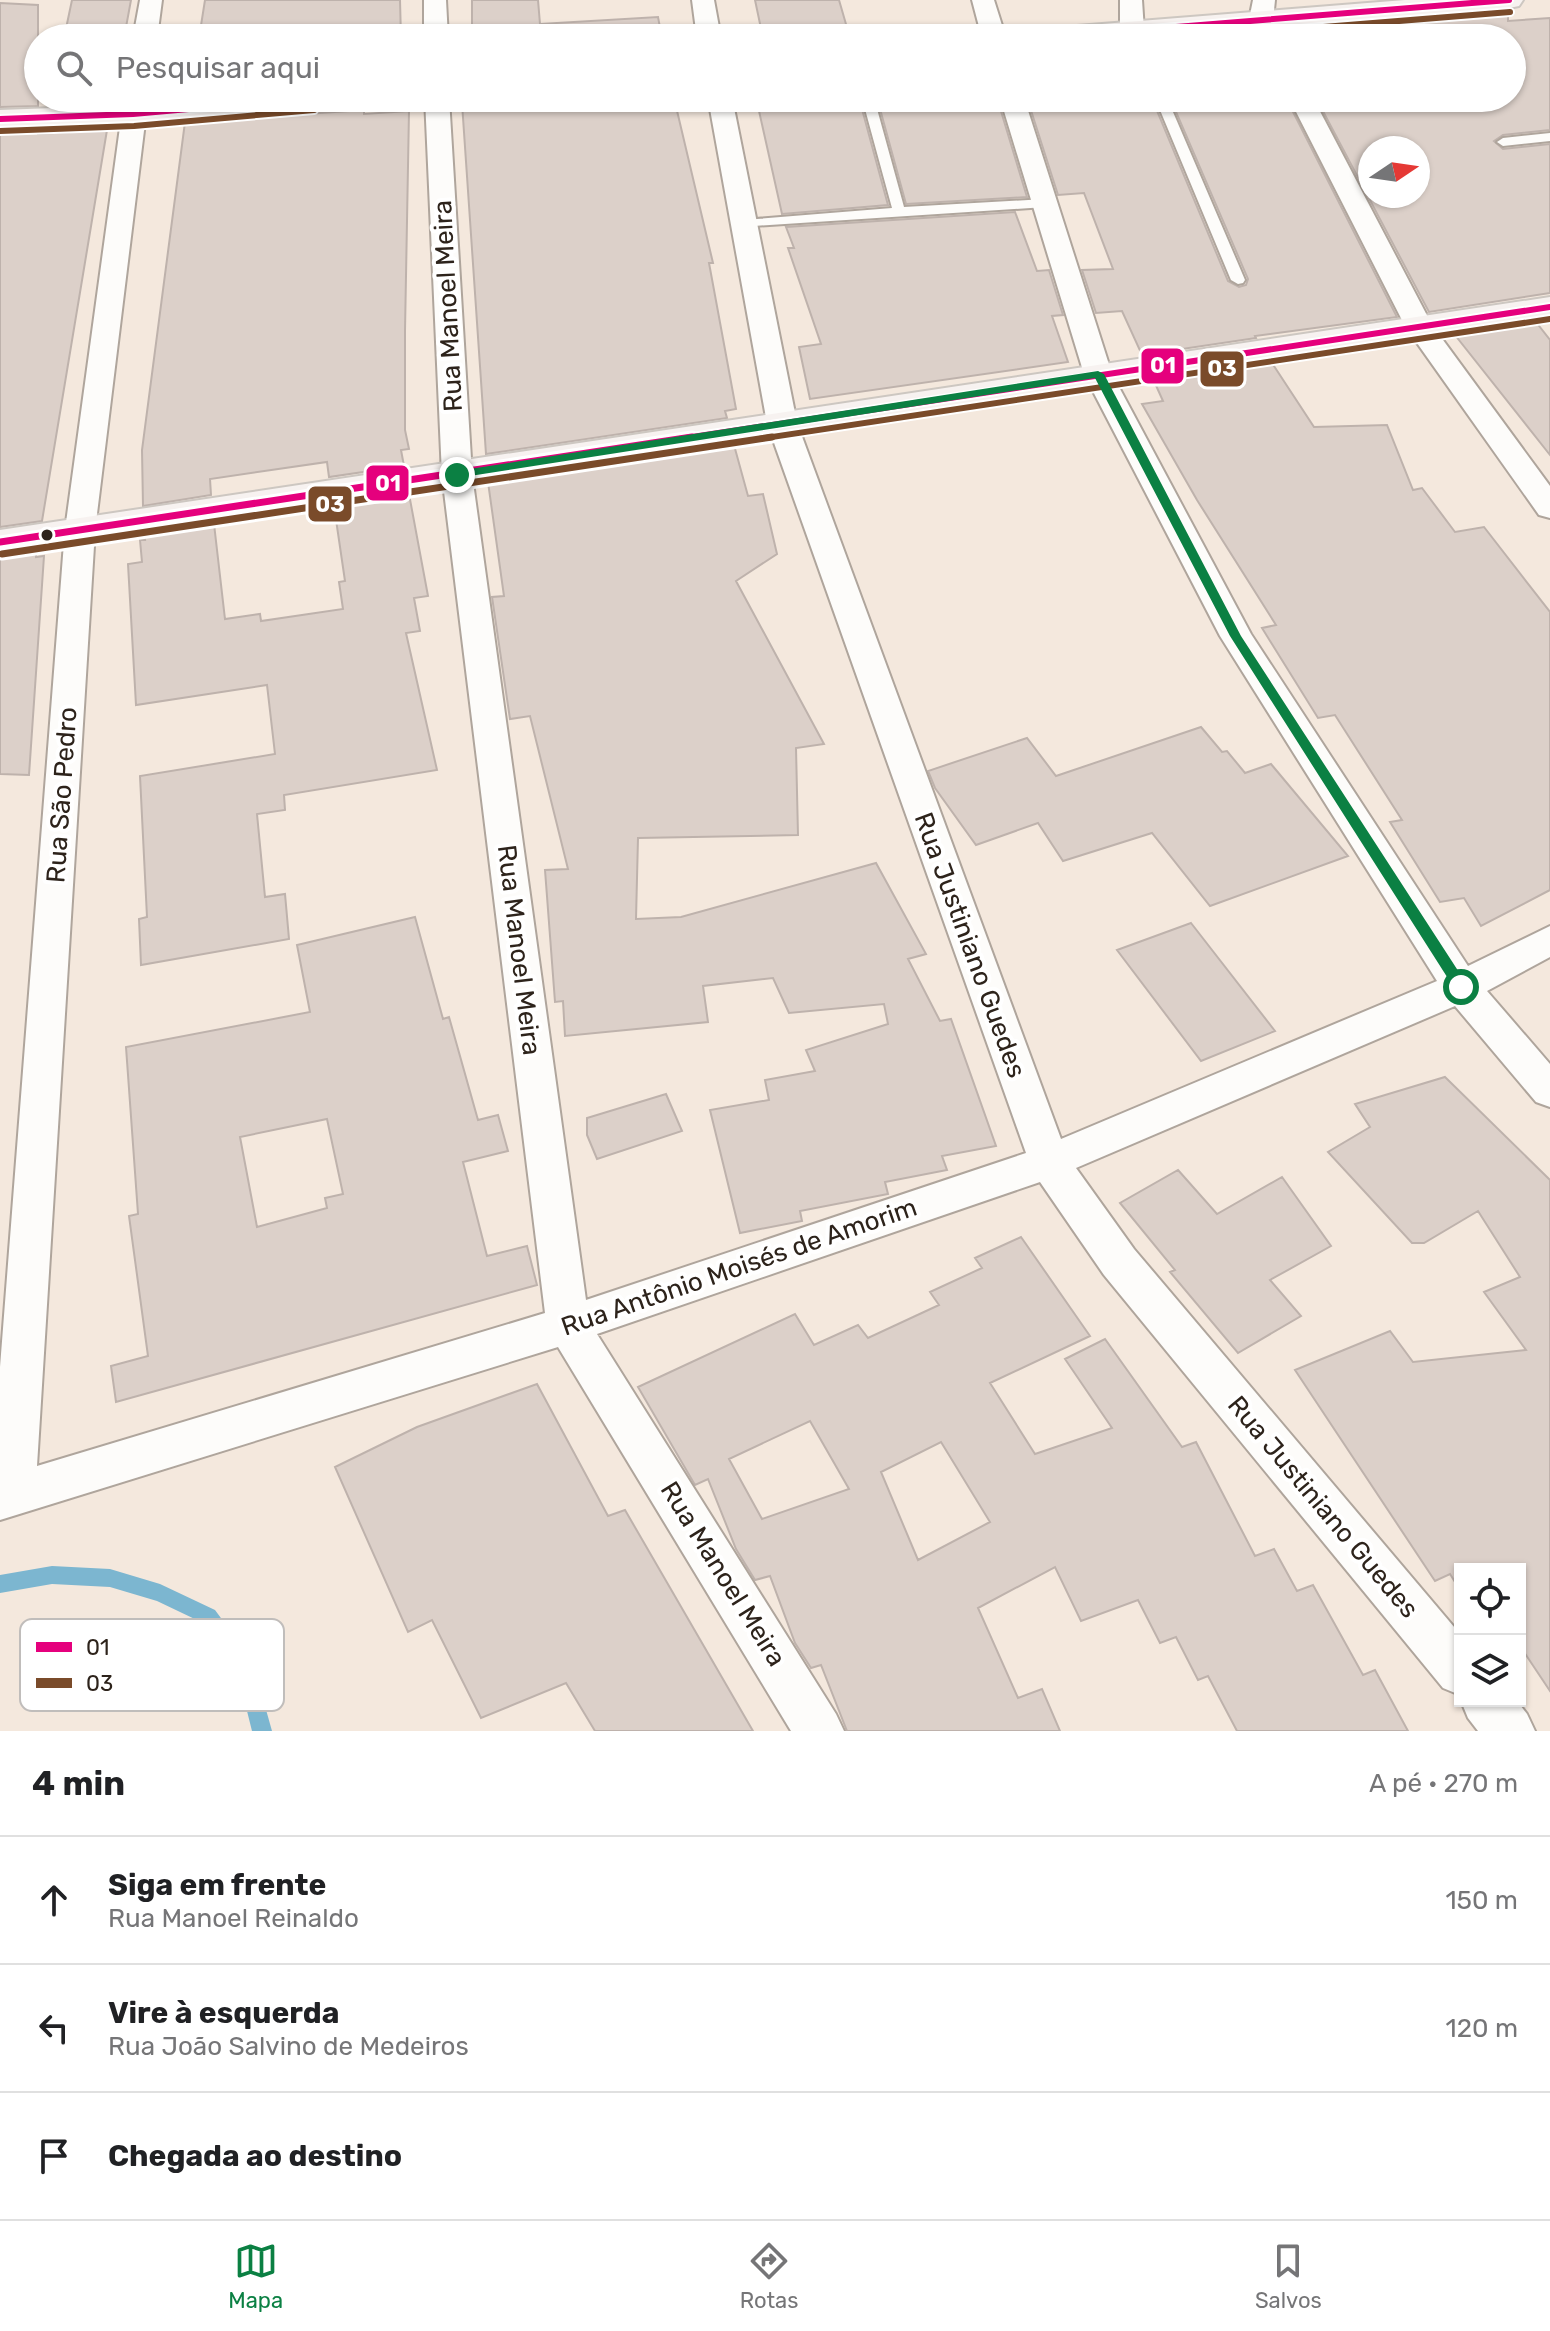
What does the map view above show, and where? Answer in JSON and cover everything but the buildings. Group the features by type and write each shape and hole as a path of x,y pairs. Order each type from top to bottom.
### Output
{"main road":[{"path":"1221,24 1509,0"},
{"path":"0,119 73,112"},
{"path":"0,542 1550,307"}],"street":[{"path":"147,24 151,0"},
{"path":"435,0 436,24"},
{"path":"703,0 707,24"},
{"path":"983,0 990,24"},
{"path":"1131,0 1133,24"},
{"name":"Rua São Pedro","path":"7,1497 80,530 134,112"},
{"name":"Rua Manoel Meira","path":"438,112 457,475 568,1325 819,1731"},
{"name":"Rua Justiniano Guedes","path":"723,112 782,423 1049,1162 1119,1262 1454,1664"},
{"path":"1016,112 1098,374 1236,636 1461,987 1550,1091"},
{"path":"1308,112 1419,326 1550,508"},
{"name":"Rua Antônio Moisés de Amorim","path":"7,1497 568,1325 1049,1162 1461,987 1550,940"},
{"path":"1490,1707 1510,1731"}],"lane":[{"path":"872,112 899,211"},
{"path":"1167,112 1238,280"},
{"path":"1503,142 1550,137"},
{"path":"744,224 1045,203"}],"waterway":[{"path":"0,1584 52,1575 110,1578 160,1593 210,1619"},
{"path":"257,1711 262,1731"}],"transit line":[{"name":"01","path":"1212,24 1509,0"},
{"name":"03","path":"1361,24 1510,12"},
{"name":"01","path":"0,119 156,112"},
{"name":"03","path":"0,131 134,126 292,112"},
{"name":"01","path":"0,542 1550,307"},
{"name":"03","path":"2,554 1550,319"}],"route":[{"path":"457,475 1098,374 1236,636 1461,987"}]}
